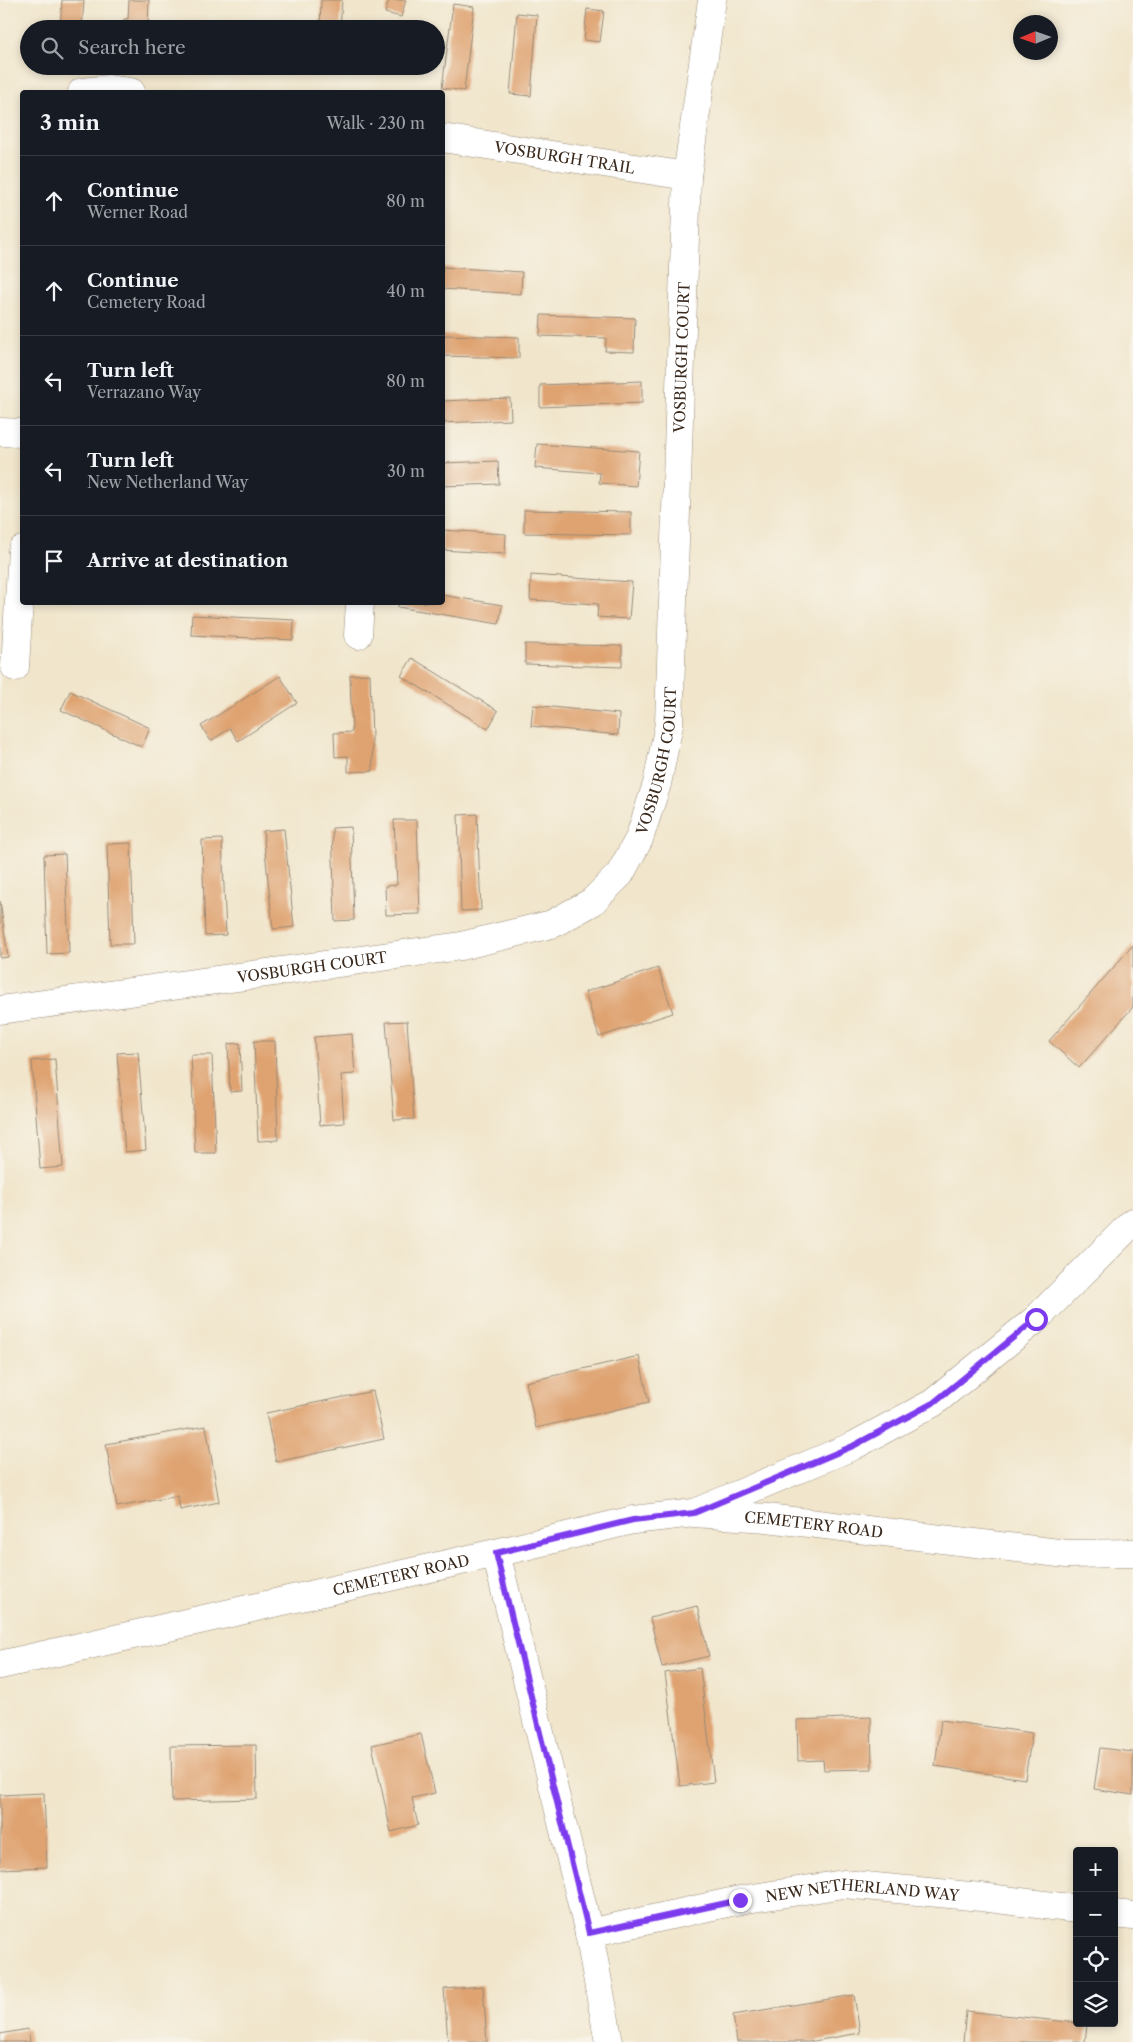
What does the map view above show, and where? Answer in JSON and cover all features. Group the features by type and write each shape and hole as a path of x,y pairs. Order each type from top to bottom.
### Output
{"street":[{"name":"VOSBURGH COURT","path":"0,1010 461,946 552,924 592,902 620,874 639,839 657,784 669,724 687,176 712,0"},
{"path":"100,90 116,90"},
{"name":"VOSBURGH TRAIL","path":"445,138 687,176"},
{"path":"0,432 20,433"},
{"path":"16,667 20,589"},
{"path":"358,635 360,605"},
{"path":"694,1513 853,1446 933,1403 1036,1319 1133,1222"},
{"name":"CEMETERY ROAD","path":"0,1665 496,1553 633,1520 694,1513 767,1518 1067,1554 1133,1553"},
{"path":"496,1553 589,1933 609,2042"},
{"name":"NEW NETHERLAND WAY","path":"589,1933 740,1900 844,1884 981,1897 1073,1908"},
{"path":"1118,1914 1133,1916"}],"building":[{"path":"62,0 84,0 83,20 61,20"},
{"path":"129,0 149,0 148,20 124,20 128,19"},
{"path":"321,0 342,0 341,20 320,20"},
{"path":"389,0 406,0 401,17 385,13"},
{"path":"453,4 474,7 464,91 442,88"},
{"path":"587,9 604,11 600,42 584,40"},
{"path":"517,13 537,15 531,96 510,94"},
{"path":"445,267 522,272 521,294 445,289"},
{"path":"541,315 635,318 634,352 605,351 606,338 540,336"},
{"path":"445,335 519,337 519,358 445,356"},
{"path":"642,381 642,403 540,407 540,385"},
{"path":"510,398 511,420 445,423 445,401"},
{"path":"537,444 639,451 636,486 599,483 600,473 535,468"},
{"path":"498,461 499,484 445,486 445,463"},
{"path":"524,510 631,512 631,535 524,533"},
{"path":"445,530 506,534 505,554 445,550"},
{"path":"531,575 632,582 629,619 597,617 598,604 530,600"},
{"path":"445,596 502,605 499,624 398,607 398,605 445,605"},
{"path":"192,615 294,620 293,640 191,635"},
{"path":"525,644 622,646 622,667 525,664"},
{"path":"412,658 498,711 488,729 401,676"},
{"path":"370,674 373,771 348,772 348,756 335,757 334,733 352,732 350,675"},
{"path":"280,676 297,703 238,741 230,728 211,741 201,726"},
{"path":"70,691 150,728 142,747 61,710"},
{"path":"533,705 619,714 618,735 531,726"},
{"path":"477,814 481,910 461,911 458,815"},
{"path":"394,820 417,820 420,914 386,915 385,886 397,885"},
{"path":"351,827 354,920 335,921 332,828"},
{"path":"284,829 294,927 273,929 263,831"},
{"path":"222,839 226,935 205,936 202,840"},
{"path":"131,843 134,944 110,944 107,844"},
{"path":"65,854 69,953 47,954 44,855"},
{"path":"0,901 8,957 0,958"},
{"path":"1133,945 1133,1007 1079,1068 1049,1041"},
{"path":"658,968 673,1013 599,1037 585,992"},
{"path":"407,1021 414,1119 394,1120 386,1022"},
{"path":"352,1034 355,1074 341,1075 344,1123 320,1125 314,1037"},
{"path":"254,1041 275,1041 278,1140 258,1141"},
{"path":"240,1043 242,1091 230,1092 228,1044"},
{"path":"138,1052 146,1150 125,1152 117,1053"},
{"path":"191,1055 212,1055 216,1153 195,1153"},
{"path":"55,1059 63,1167 40,1169 32,1061"},
{"path":"639,1356 649,1402 536,1428 526,1382"},
{"path":"373,1391 384,1439 276,1462 266,1413"},
{"path":"206,1426 219,1502 180,1510 178,1496 117,1507 106,1444"},
{"path":"697,1606 709,1656 662,1667 650,1618"},
{"path":"700,1668 714,1782 680,1786 665,1673"},
{"path":"871,1717 872,1769 824,1770 823,1760 798,1761 797,1720"},
{"path":"941,1720 1032,1733 1025,1779 935,1766"},
{"path":"421,1734 435,1793 412,1798 418,1825 391,1832 372,1745"},
{"path":"256,1745 257,1799 172,1801 171,1746"},
{"path":"1100,1748 1133,1752 1133,1795 1094,1789"},
{"path":"44,1793 47,1867 0,1869 0,1795"},
{"path":"483,1986 487,2042 448,2042 444,1989"},
{"path":"854,1995 860,2033 808,2042 737,2042 733,2015"},
{"path":"966,2011 1073,2022 1073,2027 1087,2027 1085,2042 963,2042"},
{"path":"28,2029 30,2042 0,2042 0,2034"}],"route":[{"path":"740,1900 589,1933 496,1553 633,1520 694,1513 853,1446 933,1403 1036,1319"}]}
